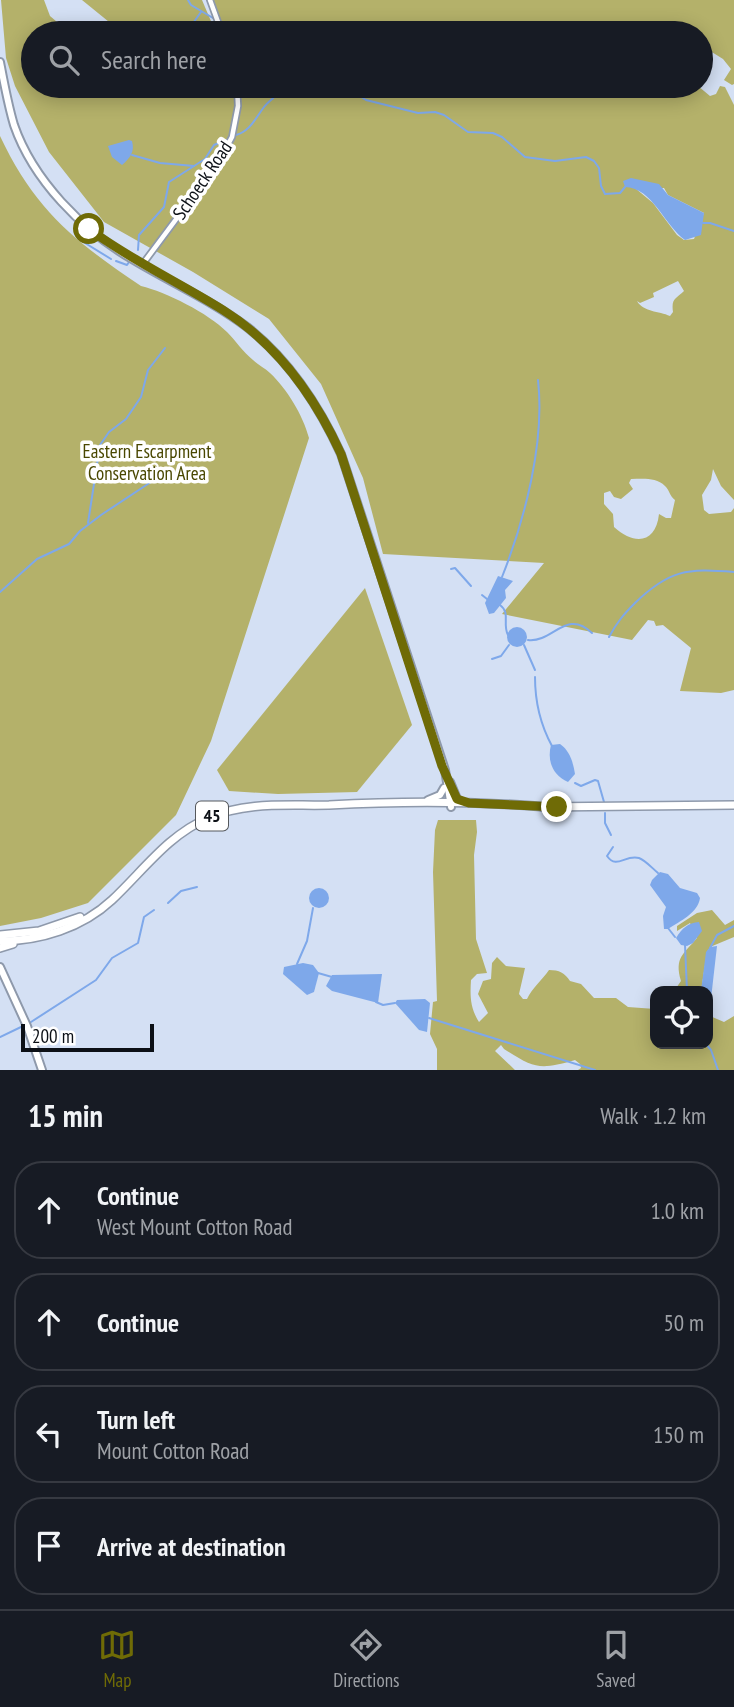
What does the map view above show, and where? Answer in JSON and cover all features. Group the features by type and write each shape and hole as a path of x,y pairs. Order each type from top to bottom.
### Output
{"main road":[{"path":"0,62 15,126 28,154 46,182 89,229 142,265 224,310 249,328 292,371 327,424 341,454 443,768 457,799 469,803 547,807"},
{"path":"443,768 444,788 449,805"},
{"path":"443,768 449,805"},
{"path":"395,803 434,799 444,788"},
{"name":"45","path":"0,941 28,939 61,931 91,916 121,891 170,841 208,818 246,807 395,803 547,807 734,805"},
{"name":"45","path":"328,805 340,807 469,803"},
{"path":"0,935 34,932 68,922 121,891"},
{"path":"0,948 39,941 61,931"},
{"path":"0,967 27,1026 42,1070"}],"street":[{"path":"210,0 218,21"},
{"name":"Schoeck Road","path":"142,265 218,163 232,137 238,98"}],"green space":[{"path":"1,0 44,0 50,16 56,21 21,21 21,98 6,58"},
{"path":"82,0 202,0 211,21 108,21"},
{"path":"213,0 734,0 734,84 724,80 731,69 713,53 713,21 221,21"},
{"path":"720,86 725,87 734,105 734,500 721,486 713,469 711,480 702,495 704,510 709,514 731,512 734,508 734,690 721,693 680,691 691,648 663,625 656,626 654,621 648,620 632,640 502,614 544,563 383,554 363,478 321,384 269,319 104,222 49,152 21,98 713,98","holes":["635,188 664,188 668,195 704,213 694,239 684,240 677,235 653,203","678,281 684,291 673,301 673,312 670,316 647,309 637,301 640,303 654,297 653,293","631,479 658,481 675,500 671,518 659,514 654,531 649,536 637,539 614,527 613,514 604,504 604,493 610,491 614,497 621,499 633,489 629,483"]},
{"name":"Eastern Escarpment Conservation Area","path":"0,136 27,184 58,222 96,254 141,286 186,304 219,325 282,387 299,412 309,438 211,741 176,815 88,903 41,918 0,926"},
{"path":"365,588 412,725 357,792 278,794 229,791 217,770"},
{"path":"438,820 476,820 476,939 487,973 477,974 471,980 471,1002 479,1022 488,1013 478,994 483,981 491,979 492,963 497,957 506,966 525,968 519,994 523,999 527,999 549,970 553,970 564,974 570,981 581,984 594,998 616,998 628,1007 650,1009 650,1049 713,1049 713,1017 724,1022 734,1016 734,1070 578,1070 581,1068 580,1064 575,1060 538,1066 523,1061 501,1045 495,1051 515,1070 437,1070 437,1049 430,1034 433,1002 437,1001 433,872"},
{"path":"712,910 725,925 734,920 734,937 710,947 702,986 678,986 681,981 681,956 697,938 690,923 677,931 677,926 697,913"}],"water":[{"path":"129,140 133,145 132,152 122,165 112,157 108,146"},
{"path":"631,178 659,184 668,195 704,213 701,235 685,240 651,200 635,189 625,187 623,181"},
{"path":"498,576 513,581 505,590 506,598 494,613 489,614 485,603"},
{"path":"517,627 524,630 527,637 524,644 517,647 510,644 507,637 510,630"},
{"path":"560,744 569,753 575,774 568,782 558,775 550,761 551,745"},
{"path":"660,872 668,874 680,888 697,893 700,898 692,912 668,929 664,929 663,916 666,907 650,885"},
{"path":"315,888 323,888 329,898 323,908 315,908 309,902 309,894"},
{"path":"699,922 702,931 693,943 681,945 676,938 681,931 688,925"},
{"path":"717,946 712,986 702,986 706,952 710,947"},
{"path":"303,963 313,965 319,973 314,992 307,995 283,974 284,967"},
{"path":"382,974 378,1003 332,991 326,986 332,975"},
{"path":"425,999 430,1003 427,1032 419,1030 395,1003 397,1000"}],"waterway":[{"path":"188,0 191,5 213,18"},
{"path":"195,21 201,12"},
{"path":"236,135 249,128 273,98"},
{"path":"363,98 418,113 435,112 444,115 468,132 493,133 502,137 525,157 555,161 586,157 594,161 599,168 605,194 620,193 625,187"},
{"path":"132,155 160,163 194,166 205,159 214,145 226,140"},
{"path":"138,250 139,235 164,207 169,182 194,166"},
{"path":"703,223 734,231"},
{"path":"85,243 111,259"},
{"path":"116,261 127,265 129,262"},
{"path":"88,523 100,445 109,432 126,419 141,397 148,370 165,348"},
{"path":"502,577 525,506 536,454 539,429 538,380"},
{"path":"0,592 37,559 69,544 80,531 101,515 166,472"},
{"path":"451,569 455,568 471,586"},
{"path":"609,637 635,603 669,578 691,571 734,572"},
{"path":"482,595 487,599"},
{"path":"500,605 506,615 508,635"},
{"path":"528,640 537,640 567,625 575,624 592,633"},
{"path":"492,659 501,656 509,645"},
{"path":"524,645 535,670"},
{"path":"535,677 539,713 552,746"},
{"path":"575,783 581,786 598,781 604,802"},
{"path":"605,813 605,823 611,835"},
{"path":"613,847 607,856 614,862 639,858 658,873"},
{"path":"168,903 181,891 197,887"},
{"path":"297,964 307,941 313,908"},
{"path":"31,1022 96,980 112,958 138,943 144,917 154,910"},
{"path":"710,948 717,935 734,926"},
{"path":"668,928 675,937"},
{"path":"685,945 687,986"},
{"path":"318,973 332,977"},
{"path":"376,1002 383,1005 395,1003"},
{"path":"429,1018 595,1070"},
{"path":"0,1037 21,1027"},
{"path":"710,1049 718,1070"}],"route":[{"path":"89,229 117,250 224,310 249,328 292,371 309,396 327,424 341,454 442,766 457,799 469,803 557,807"}]}
